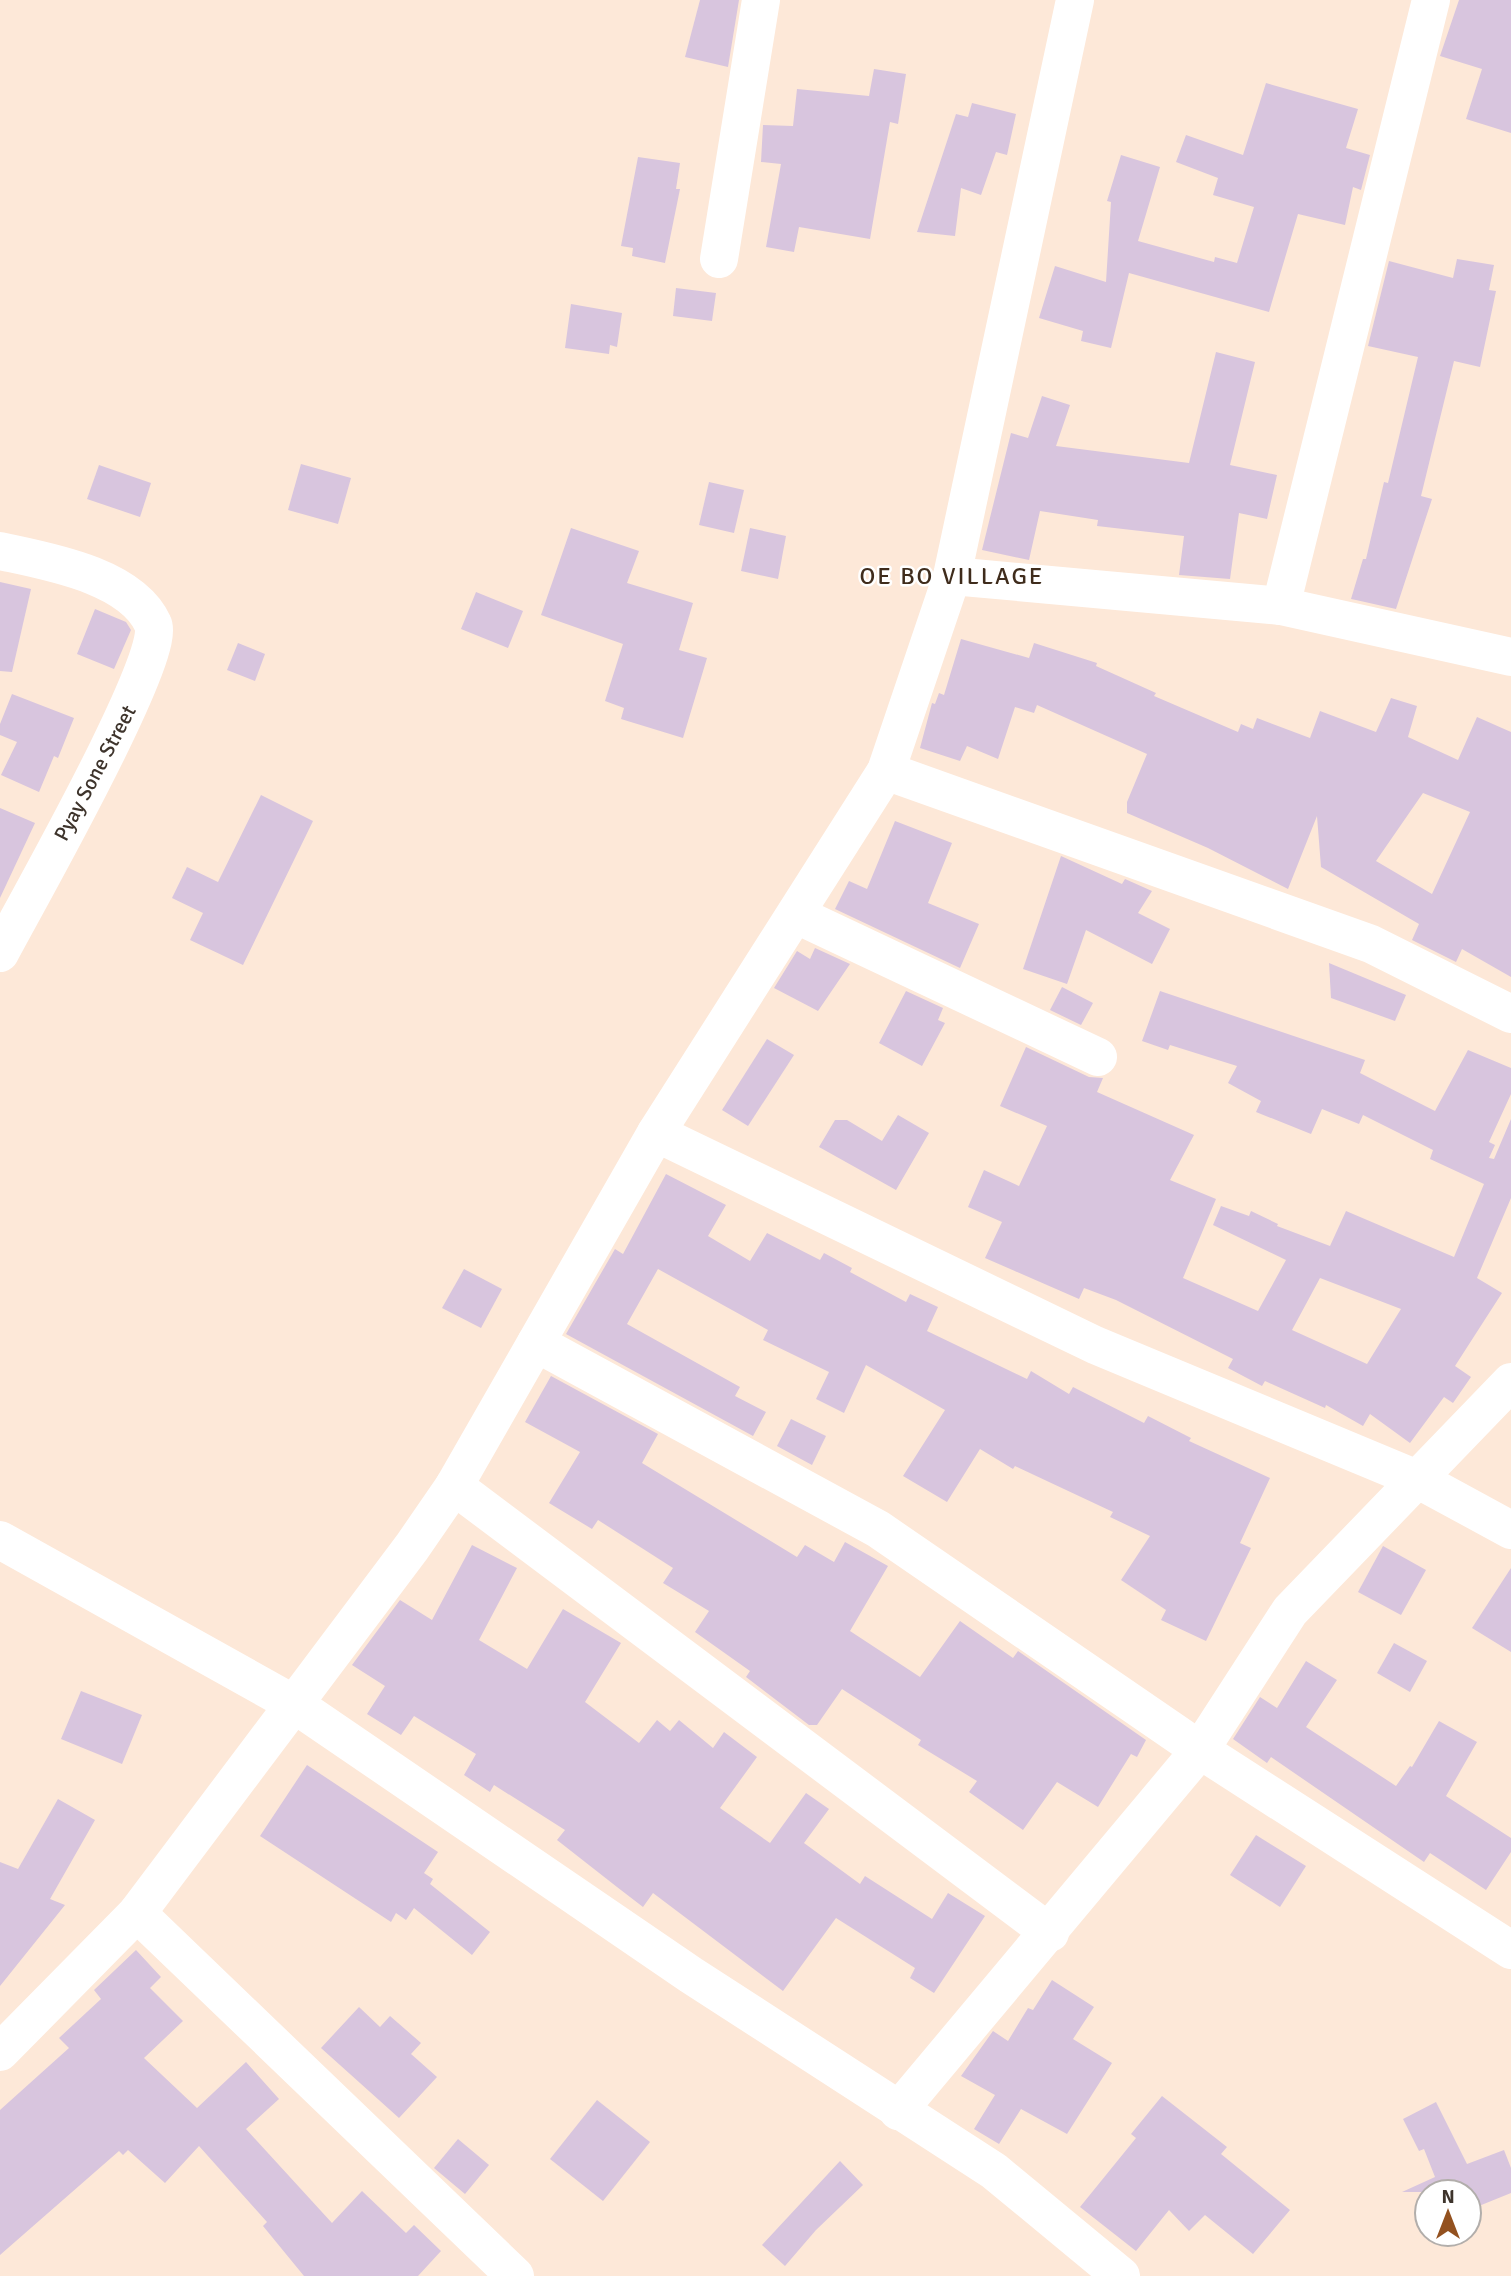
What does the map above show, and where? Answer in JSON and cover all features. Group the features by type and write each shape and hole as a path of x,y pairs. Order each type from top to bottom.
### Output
{"street":[{"path":"719,259 761,0"},
{"path":"0,2052 137,1913 454,1486 656,1133 797,915 886,771 952,576 1075,0"},
{"path":"1281,606 1431,0"},
{"name":"Pyay Sone Street","path":"0,551 71,566 127,594 155,625 154,644 135,695 0,953"},
{"path":"952,576 1281,606 1511,657"},
{"path":"886,771 1371,944 1511,1014"},
{"path":"797,915 1098,1057"},
{"path":"656,1133 1095,1345 1417,1479 1511,1530"},
{"path":"536,1343 878,1530 1200,1751 1511,1950"},
{"path":"898,2111 1200,1751 1290,1611 1511,1382"},
{"path":"454,1486 1050,1933"},
{"path":"0,1540 294,1704 703,1982 994,2171 1121,2276"},
{"path":"137,1913 515,2276"}],"building":[{"path":"700,0 739,0 728,67 685,57"},
{"path":"1459,0 1511,0 1511,133 1466,119 1482,69 1440,56"},
{"path":"874,69 906,74 898,124 890,122 870,239 799,227 794,252 766,247 781,164 761,162 763,125 793,126 797,89 869,96"},
{"path":"1266,83 1358,109 1346,148 1370,155 1361,190 1353,187 1345,225 1298,214 1269,312 1129,273 1111,348 1081,341 1083,331 1039,318 1055,266 1106,282 1111,202 1107,201 1121,155 1160,167 1138,241 1214,262 1215,257 1237,263 1254,207 1213,195 1218,178 1176,162 1186,135 1243,155"},
{"path":"972,103 1016,114 1007,155 996,152 981,195 961,188 955,236 917,232 956,114 968,117"},
{"path":"638,157 680,163 676,189 680,189 665,263 632,256 633,248 621,246"},
{"path":"1457,259 1494,265 1489,290 1496,291 1480,367 1454,361 1421,496 1432,499 1396,609 1351,599 1363,559 1366,559 1384,482 1388,483 1418,357 1368,346 1389,261 1453,278"},
{"path":"676,288 716,293 712,321 673,316"},
{"path":"571,304 622,313 617,347 610,345 609,354 565,348"},
{"path":"1216,352 1255,362 1230,465 1277,475 1267,519 1239,513 1230,579 1179,575 1184,536 1097,526 1098,520 1040,511 1029,560 982,550 1011,433 1028,438 1042,396 1070,405 1056,446 1189,463"},
{"path":"301,464 351,478 338,524 288,510"},
{"path":"99,465 151,483 140,517 87,499"},
{"path":"709,482 744,490 734,533 699,525"},
{"path":"571,528 639,551 627,583 693,603 679,650 707,658 683,738 621,719 624,708 605,701 623,644 541,615"},
{"path":"750,528 786,536 778,579 741,571"},
{"path":"0,582 31,589 12,672 0,671"},
{"path":"476,592 523,611 508,648 461,629"},
{"path":"95,609 126,622 131,630 114,669 77,654"},
{"path":"961,639 1029,658 1034,643 1097,663 1096,666 1156,693 1154,696 1238,732 1241,724 1253,729 1257,718 1310,738 1320,711 1376,732 1391,698 1417,706 1408,737 1458,760 1477,717 1511,732 1511,977 1462,949 1456,962 1412,940 1419,924 1321,867 1317,816 1288,889 1208,848 1127,813 1127,802 1147,754 1037,705 1034,713 1015,707 998,759 967,746 960,761 920,748 932,703 935,704 939,693 944,695","holes":["1423,793 1470,812 1432,894 1376,861"]},
{"path":"238,643 265,654 255,681 227,670"},
{"path":"12,694 74,718 58,758 54,756 39,792 1,775 17,742 0,735 0,724"},
{"path":"261,795 313,821 243,965 190,940 203,913 172,898 187,867 218,882"},
{"path":"0,808 35,823 0,898"},
{"path":"895,821 952,843 928,903 979,924 960,968 835,909 849,881 867,889"},
{"path":"1061,856 1122,884 1125,879 1152,891 1138,913 1170,929 1152,964 1086,930 1067,984 1023,969"},
{"path":"815,948 850,964 818,1011 774,988 797,951 810,959"},
{"path":"1329,963 1406,995 1395,1021 1331,998"},
{"path":"1062,987 1093,1003 1081,1025 1050,1010"},
{"path":"906,991 943,1008 938,1020 945,1023 922,1066 879,1043"},
{"path":"1160,991 1365,1060 1360,1073 1435,1111 1468,1050 1511,1068 1511,1094 1489,1142 1495,1145 1489,1158 1494,1159 1511,1119 1511,1198 1477,1278 1502,1293 1455,1366 1471,1377 1453,1403 1444,1397 1410,1443 1370,1414 1363,1426 1326,1405 1325,1408 1265,1381 1262,1386 1228,1368 1233,1359 1116,1300 1084,1288 1079,1299 985,1258 1002,1222 968,1207 984,1170 1019,1186 1047,1126 1000,1106 1026,1047 1089,1077 1103,1078 1097,1092 1194,1135 1170,1180 1216,1199 1183,1278 1258,1311 1286,1260 1213,1225 1221,1206 1249,1216 1251,1211 1278,1224 1277,1226 1330,1246 1346,1211 1454,1257 1484,1184 1430,1159 1433,1150 1363,1115 1359,1124 1322,1109 1311,1134 1256,1112 1261,1101 1228,1083 1237,1066 1170,1045 1168,1050 1142,1041","holes":["1320,1278 1401,1309 1367,1364 1292,1330"]},
{"path":"767,1039 794,1055 748,1126 722,1110"},
{"path":"898,1115 929,1133 896,1190 819,1147 835,1120 847,1120 882,1141"},
{"path":"666,1174 726,1205 708,1236 750,1261 767,1233 820,1260 824,1253 852,1268 850,1272 906,1302 910,1294 938,1307 927,1331 1027,1379 1031,1371 1069,1394 1073,1387 1144,1423 1148,1416 1191,1438 1189,1441 1270,1478 1240,1543 1251,1548 1206,1641 1161,1620 1166,1610 1121,1580 1150,1536 1110,1517 1113,1512 1015,1466 1013,1469 980,1449 947,1502 903,1476 945,1410 866,1365 844,1413 816,1399 829,1372 763,1340 768,1330 658,1269 627,1324 740,1387 735,1396 766,1412 753,1436 566,1334 615,1249 623,1254"},
{"path":"464,1269 502,1289 481,1328 442,1308"},
{"path":"551,1376 658,1434 642,1463 797,1557 805,1545 834,1562 845,1542 888,1566 850,1631 920,1677 960,1621 1013,1658 1018,1651 1146,1740 1137,1757 1131,1754 1098,1807 1057,1782 1023,1830 969,1792 977,1781 918,1745 921,1740 842,1689 817,1725 809,1725 746,1677 750,1671 695,1632 709,1611 663,1583 673,1568 598,1520 592,1529 549,1503 580,1452 525,1422"},
{"path":"791,1419 826,1436 812,1465 777,1446"},
{"path":"472,1545 517,1568 479,1640 527,1669 563,1609 621,1643 585,1702 639,1743 657,1720 670,1731 679,1720 713,1748 724,1732 757,1757 720,1808 770,1843 806,1793 829,1809 804,1843 860,1884 865,1876 932,1919 948,1893 985,1916 934,1993 910,1978 915,1968 836,1918 783,1991 653,1893 643,1907 557,1840 565,1830 494,1785 490,1792 464,1775 476,1754 414,1716 401,1735 367,1714 385,1686 352,1665 400,1600 432,1620"},
{"path":"1383,1546 1426,1570 1401,1615 1358,1592"},
{"path":"1511,1568 1511,1652 1472,1628"},
{"path":"1394,1643 1427,1661 1410,1692 1377,1673"},
{"path":"1306,1661 1337,1680 1306,1727 1396,1786 1410,1766 1412,1767 1439,1721 1477,1742 1446,1796 1511,1838 1511,1852 1486,1890 1430,1853 1424,1862 1271,1757 1267,1763 1233,1739 1260,1697 1277,1708"},
{"path":"81,1691 142,1715 122,1764 61,1739"},
{"path":"307,1765 438,1852 424,1873 433,1879 430,1884 490,1932 472,1955 414,1908 406,1920 396,1913 391,1922 260,1836"},
{"path":"58,1799 95,1820 50,1899 65,1905 0,1986 0,1862 18,1869"},
{"path":"1256,1835 1306,1866 1280,1907 1230,1875"},
{"path":"136,1950 161,1977 150,1988 183,2021 144,2058 197,2108 246,2062 279,2099 246,2129 332,2223 362,2191 406,2233 414,2225 441,2251 418,2276 304,2276 263,2226 267,2222 199,2146 165,2183 128,2150 123,2155 119,2151 0,2255 0,2110 69,2048 59,2038 101,1999 94,1990"},
{"path":"1052,1980 1094,2007 1073,2039 1112,2063 1067,2134 1021,2109 999,2144 974,2129 995,2095 961,2076 993,2031 1008,2041 1028,2008 1033,2010"},
{"path":"359,2007 380,2027 390,2016 421,2043 411,2054 437,2077 399,2118 321,2048"},
{"path":"1162,2096 1227,2147 1221,2154 1290,2210 1253,2254 1205,2215 1189,2231 1169,2210 1136,2251 1080,2207 1136,2138 1131,2134"},
{"path":"597,2100 650,2142 603,2201 550,2159"},
{"path":"1436,2102 1467,2164 1504,2150 1511,2168 1511,2193 1483,2204 1483,2178 1433,2178 1435,2177 1424,2149 1419,2151 1403,2119"},
{"path":"458,2139 489,2165 465,2194 434,2168"},
{"path":"840,2161 863,2185 816,2230 785,2266 762,2245"}],"district":[{"name":"OE BO VILLAGE","path":"952,576"}]}
